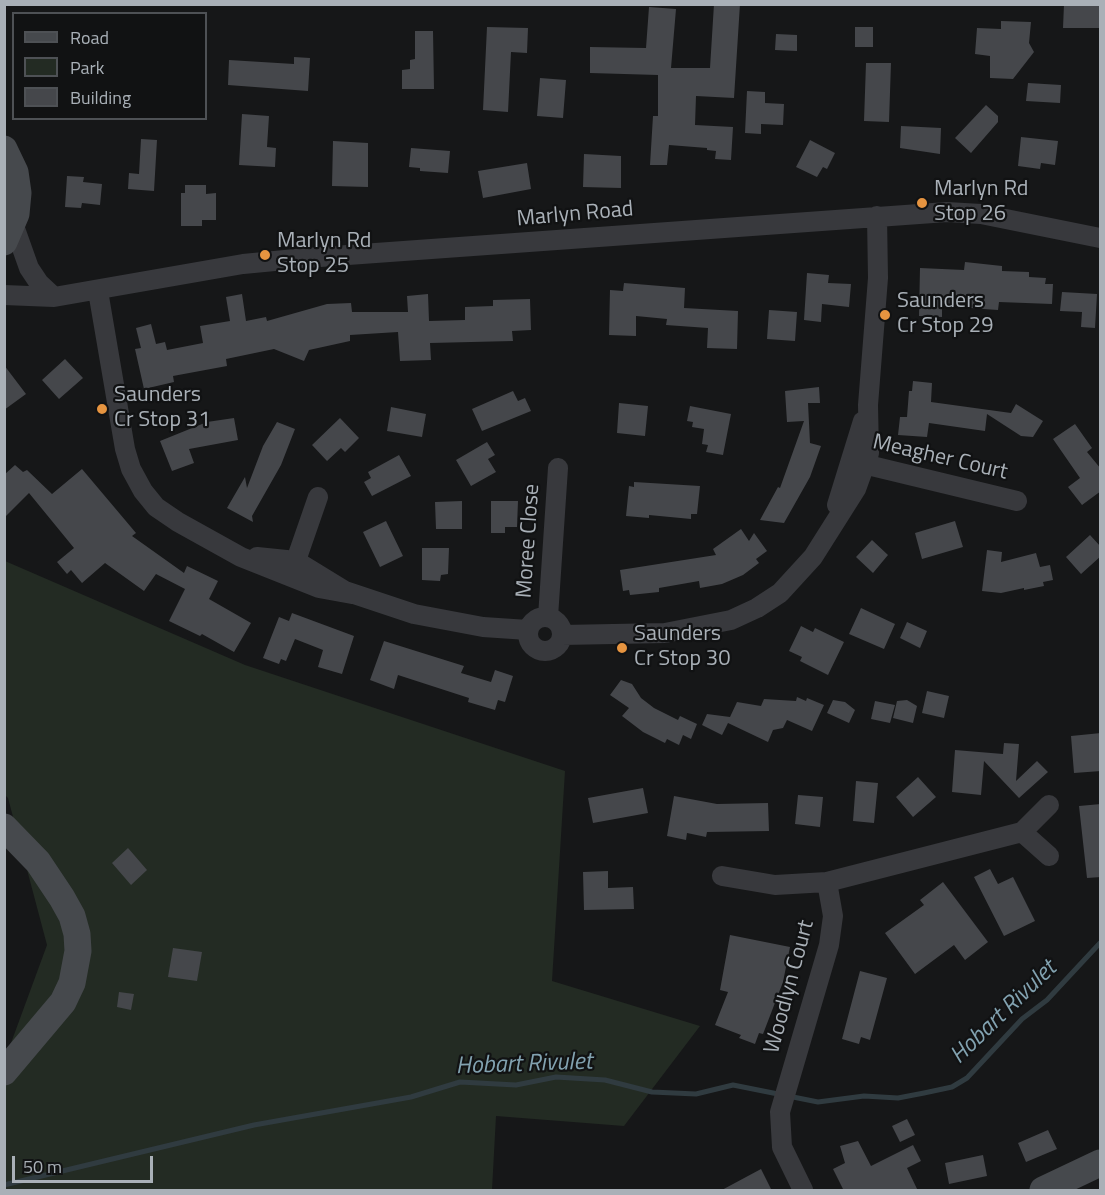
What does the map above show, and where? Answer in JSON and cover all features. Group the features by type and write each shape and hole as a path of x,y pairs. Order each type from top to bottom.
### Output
{"street":[{"path":"4,149 15,172 18,193 9,232 39,284 54,297"},
{"name":"Marlyn Road","path":"4,295 54,297 243,264 947,212 981,214 1101,238"},
{"path":"562,635 665,633 731,620 757,608 780,593 813,557 830,530 859,463 868,405 878,278 877,216"},
{"path":"98,291 121,427 131,469 143,491 156,507 255,563 293,569 328,590 352,594 414,614 451,622 528,630"},
{"name":"Meagher Court","path":"859,463 1017,501"},
{"name":"Moree Close","path":"548,617 558,468"},
{"path":"293,569 318,497"},
{"path":"548,617 559,623 562,635 557,647 544,651 536,649 530,643 528,630 537,618 548,617"},
{"path":"722,876 775,885 827,882 1022,832 1049,805"},
{"path":"4,827 38,862 62,898 72,916 77,934 78,951 72,983 63,1002 4,1072"},
{"path":"1022,832 1049,856"},
{"name":"Woodlyn Court","path":"803,1191 782,1147 780,1112 832,928 833,916 827,882"},
{"path":"1043,1191 1101,1163"}],"green space":[{"path":"5,561 245,665 565,771 552,981 700,1026 624,1126 496,1116 492,1190 5,1190 4,1062 47,945 8,798 5,795"}],"building":[{"path":"714,4 740,4 734,98 696,96 695,125 733,127 731,160 715,159 716,151 707,150 707,148 669,145 667,165 650,165 653,116 658,116 658,75 590,73 590,47 646,48 649,7 676,9 671,68 710,68"},
{"path":"1064,4 1101,4 1101,28 1063,28"},
{"path":"1001,21 1031,22 1029,43 1034,52 1013,79 990,78 990,56 975,54 977,28 1001,29"},
{"path":"487,27 528,28 527,53 511,52 508,112 483,110"},
{"path":"855,27 873,27 873,47 855,47"},
{"path":"415,31 433,31 434,89 402,89 402,70 410,69 410,60 415,59"},
{"path":"776,34 797,35 797,51 775,50"},
{"path":"294,57 310,58 308,91 228,85 229,60 294,64"},
{"path":"866,63 891,63 889,122 864,121"},
{"path":"540,78 566,80 563,118 537,116"},
{"path":"1028,83 1061,85 1060,103 1026,101"},
{"path":"747,91 765,92 765,103 784,104 783,125 761,124 761,134 745,133"},
{"path":"986,105 998,116 998,122 971,153 955,138"},
{"path":"242,114 269,116 267,147 276,148 275,167 239,165"},
{"path":"901,126 941,128 940,154 900,148"},
{"path":"1021,137 1058,141 1055,165 1041,163 1040,169 1018,166"},
{"path":"141,139 157,140 154,191 128,189 129,173 139,174"},
{"path":"810,140 835,153 827,169 823,167 817,177 796,167"},
{"path":"333,141 368,143 368,187 332,186"},
{"path":"411,148 450,151 448,173 420,171 420,168 409,167"},
{"path":"584,154 621,156 621,188 583,187"},
{"path":"527,163 531,189 483,198 478,171"},
{"path":"67,176 84,177 83,182 102,184 100,205 82,203 81,208 65,207"},
{"path":"185,185 206,185 206,194 216,193 216,220 202,220 202,226 181,226 181,193 185,193"},
{"path":"965,262 1002,266 1002,271 1029,272 1029,277 1046,278 1045,284 1053,284 1052,304 999,302 998,310 942,306 942,317 919,316 920,268 964,270"},
{"path":"807,273 829,275 828,283 851,284 849,307 822,304 821,322 804,320"},
{"path":"624,283 685,288 684,308 738,311 737,349 707,348 708,328 666,325 667,319 636,316 636,336 609,335 610,290 623,291"},
{"path":"1062,292 1097,294 1095,328 1081,327 1082,312 1060,311"},
{"path":"242,294 246,321 266,317 267,321 327,304 351,303 352,312 408,312 407,296 428,294 429,321 465,320 465,307 493,306 493,300 530,299 531,330 512,331 513,341 430,343 431,360 400,361 398,332 350,335 350,341 309,350 304,361 274,349 226,359 227,366 173,376 174,382 144,389 135,349 141,348 136,328 151,324 156,344 165,342 167,350 203,343 200,326 230,321 226,297"},
{"path":"769,310 797,312 795,341 767,339"},
{"path":"65,359 83,378 59,399 42,380"},
{"path":"4,365 26,394 4,410"},
{"path":"913,381 932,383 931,402 1011,413 1016,404 1043,421 1033,437 1021,436 987,414 985,431 929,423 927,437 898,435 900,417 907,417 909,391 912,391"},
{"path":"819,387 820,403 808,403 810,443 821,446 810,477 784,523 760,520 778,487 780,488 804,421 787,422 785,391"},
{"path":"513,391 518,401 525,398 531,411 482,431 472,409"},
{"path":"619,403 648,406 645,436 617,433"},
{"path":"690,406 731,414 723,455 706,452 708,445 702,444 704,429 692,427 693,422 687,421"},
{"path":"391,407 426,414 422,437 387,431"},
{"path":"234,418 238,440 189,449 194,463 172,471 160,441 207,422"},
{"path":"340,418 359,438 345,452 341,448 327,461 312,445"},
{"path":"277,422 295,429 281,465 252,516 253,522 227,508 245,477 247,488 263,446"},
{"path":"1075,424 1092,448 1087,452 1101,469 1101,491 1082,505 1068,487 1080,478 1053,439"},
{"path":"487,442 495,455 488,459 496,472 471,486 456,460"},
{"path":"399,455 411,476 372,496 364,482 371,478 368,472"},
{"path":"15,465 23,472 27,470 52,494 82,469 136,533 132,536 184,573 187,566 218,581 209,599 251,623 234,652 202,634 200,636 169,621 185,589 156,574 144,591 105,563 82,583 71,570 67,574 57,562 74,548 29,493 4,518 4,475"},
{"path":"634,482 700,486 697,514 691,514 691,519 649,515 649,518 626,516 629,486 634,487"},
{"path":"462,501 462,529 436,529 435,502"},
{"path":"491,501 518,501 517,527 505,527 505,533 491,533"},
{"path":"386,521 403,556 380,567 363,532"},
{"path":"955,521 963,547 922,559 915,533"},
{"path":"741,529 749,541 754,533 767,551 756,559 759,563 743,575 722,584 700,588 699,581 659,588 659,592 630,595 629,590 623,591 620,570 716,555 713,549"},
{"path":"1090,535 1101,547 1101,556 1081,574 1066,557"},
{"path":"872,540 888,555 873,573 856,557"},
{"path":"422,548 449,548 448,574 441,575 440,581 422,580"},
{"path":"987,550 1002,552 1001,562 1036,553 1040,567 1050,565 1053,580 1043,582 1044,586 1024,590 1024,588 1001,593 982,591"},
{"path":"861,608 895,624 884,649 849,634"},
{"path":"292,613 354,636 342,674 318,667 323,650 295,639 286,661 281,659 279,664 263,658 279,617 289,621"},
{"path":"907,622 927,631 920,648 900,638"},
{"path":"801,626 813,632 815,628 844,642 828,675 800,661 802,657 789,651"},
{"path":"384,641 464,666 461,673 491,682 495,670 513,676 505,702 498,700 495,710 468,702 469,698 398,675 394,689 370,680"},
{"path":"621,680 632,684 641,698 654,708 678,720 680,716 697,724 691,739 683,735 679,745 667,739 665,743 643,732 622,716 629,708 610,695"},
{"path":"927,691 949,696 944,718 922,713"},
{"path":"797,697 806,701 807,698 824,705 812,731 787,720 783,728 773,730 768,742 728,723 722,735 702,725 707,714 730,717 737,702 761,706 764,699 796,701"},
{"path":"833,700 845,702 855,710 849,723 827,713"},
{"path":"907,700 917,706 913,723 893,718 897,701"},
{"path":"875,701 895,705 890,723 871,719"},
{"path":"1101,733 1101,771 1074,773 1071,736"},
{"path":"1004,743 1019,744 1016,781 1037,761 1048,772 1019,798 984,761 981,795 952,792 955,750 1003,754"},
{"path":"918,777 936,797 913,817 896,797"},
{"path":"856,781 878,783 874,823 853,821"},
{"path":"643,788 648,813 593,823 588,798"},
{"path":"798,795 823,797 820,827 795,824"},
{"path":"674,796 717,804 768,803 769,831 707,832 706,837 687,833 686,840 667,836"},
{"path":"1101,804 1101,877 1087,878 1079,806"},
{"path":"128,848 147,870 131,885 112,863"},
{"path":"990,869 998,884 1013,877 1035,921 1004,936 974,877"},
{"path":"608,871 608,888 633,887 634,909 584,910 583,872"},
{"path":"943,882 988,942 965,960 954,945 915,974 885,933 924,905 920,900"},
{"path":"730,935 790,947 783,982 763,1034 759,1033 755,1044 739,1038 741,1035 715,1025 728,992 720,990"},
{"path":"173,948 202,952 197,981 168,977"},
{"path":"860,971 887,978 870,1040 861,1037 859,1044 842,1039"},
{"path":"119,992 134,994 131,1010 117,1007"},
{"path":"907,1119 915,1135 900,1142 892,1126"},
{"path":"1048,1130 1057,1149 1026,1162 1018,1143"},
{"path":"858,1141 871,1166 913,1145 921,1161 907,1168 918,1191 844,1191 833,1169 845,1163 840,1146"},
{"path":"983,1155 987,1176 949,1184 945,1163"},
{"path":"761,1169 772,1191 720,1191"}],"waterway":[{"name":"Hobart Rivulet","path":"4,1185 254,1125 411,1097 460,1082 516,1085 556,1077 605,1080 652,1092 696,1094 733,1085 818,1102 864,1096 898,1098 952,1087 967,1078 1022,1019 1047,1000 1100,943"}],"place":[{"name":"Marlyn Rd Stop 26","path":"922,203"},
{"name":"Marlyn Rd Stop 25","path":"265,255"},
{"name":"Saunders Cr Stop 29","path":"885,315"},
{"name":"Saunders Cr Stop 31","path":"102,409"},
{"name":"Saunders Cr Stop 30","path":"622,648"}]}
